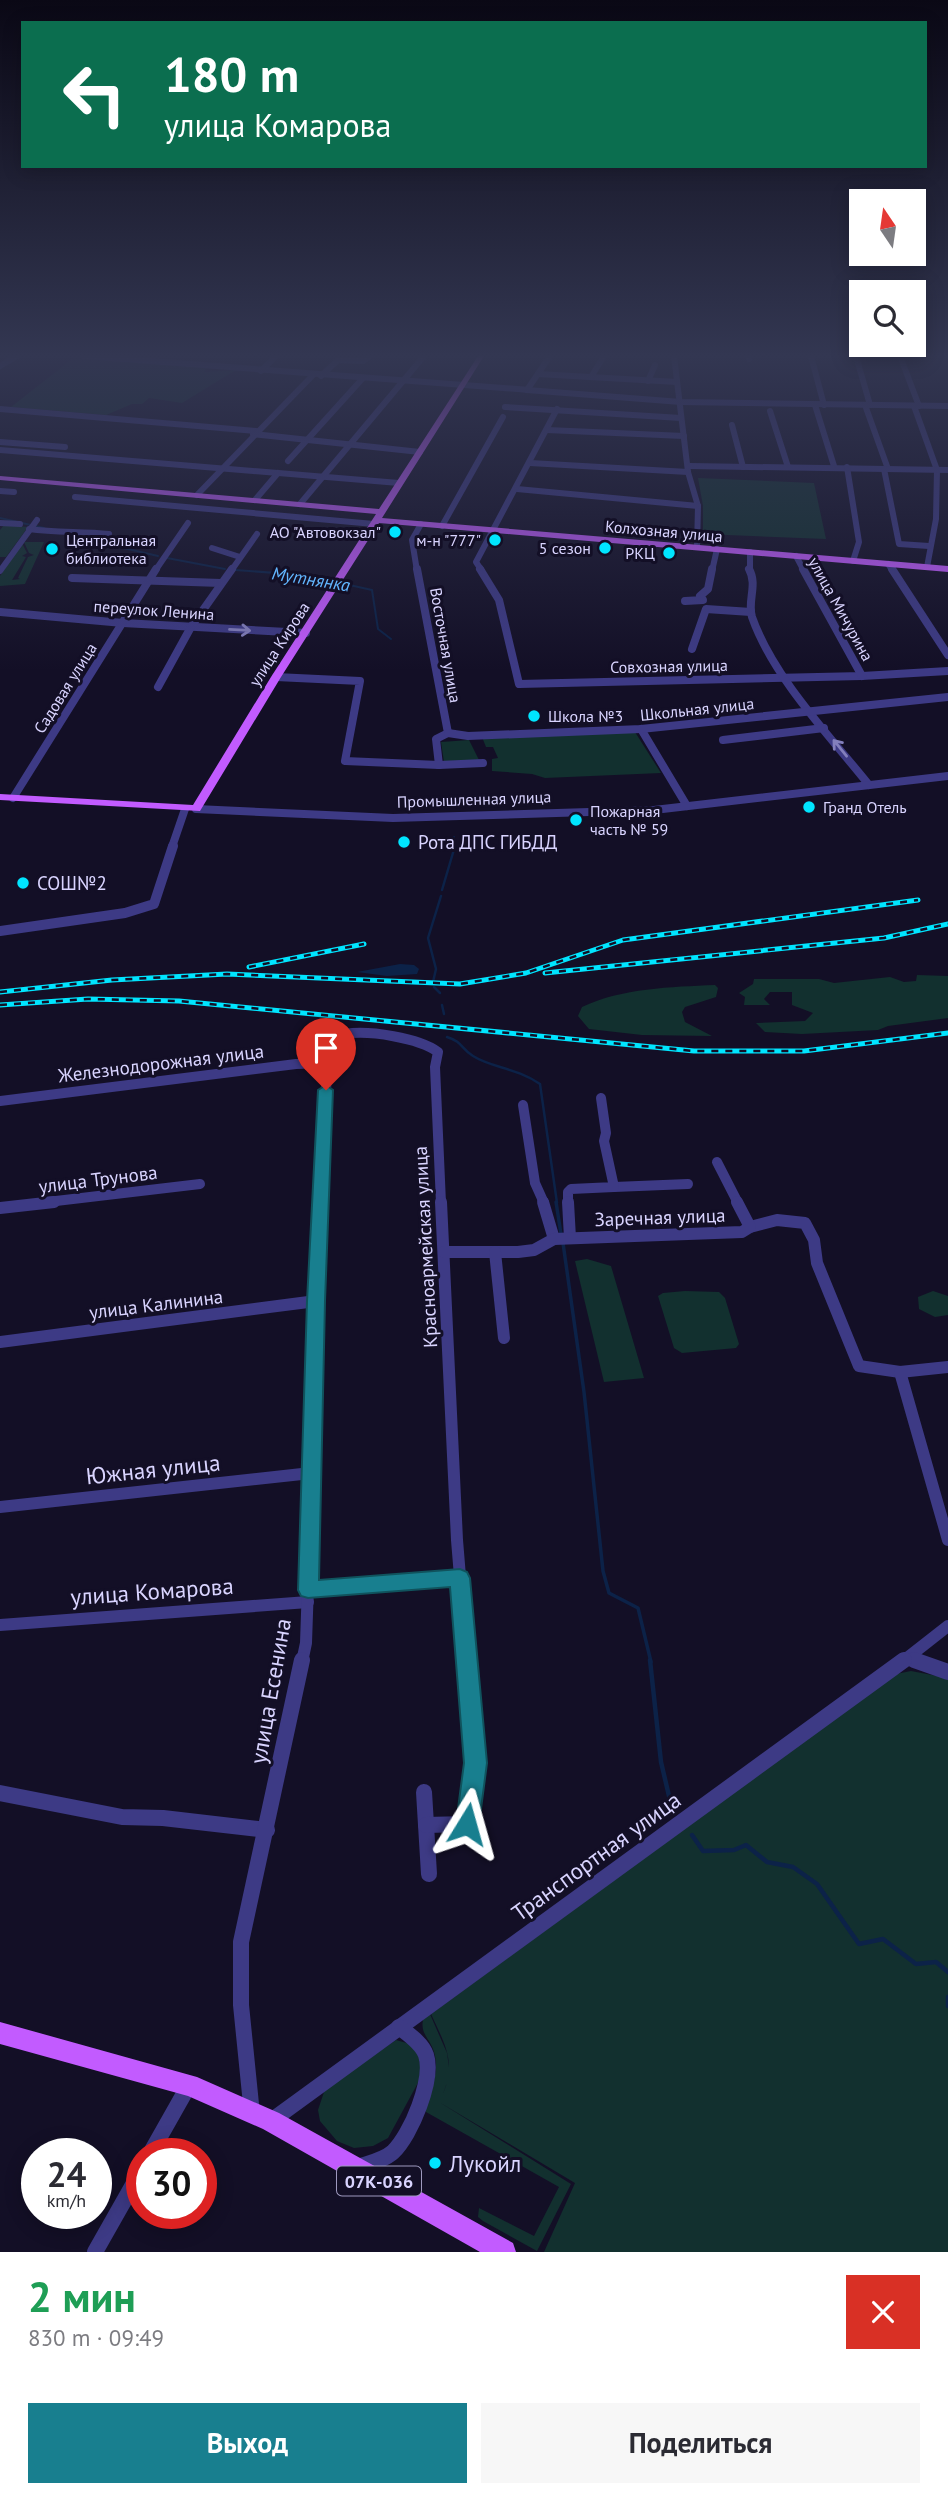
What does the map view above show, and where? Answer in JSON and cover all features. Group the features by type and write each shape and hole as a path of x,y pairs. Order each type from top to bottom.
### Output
{"main road":[{"name":"улица Кирова","path":"191,809 306,634 414,461"},
{"path":"0,478 300,504 378,519"},
{"name":"Колхозная улица","path":"378,519 948,569"},
{"name":"Промышленная улица","path":"0,797 191,809"},
{"name":"07К-036","path":"0,2033 189,2085 261,2117 504,2252"}],"street":[{"path":"136,461 399,483"},
{"path":"197,495 228,461"},
{"path":"300,504 335,461"},
{"path":"442,526 478,461"},
{"path":"688,461 698,506 697,547"},
{"path":"741,461 743,467"},
{"path":"786,461 788,467"},
{"path":"832,461 834,466"},
{"path":"884,461 899,544 929,546"},
{"path":"927,567 936,519 937,470 934,461"},
{"path":"491,529 530,463 689,469 834,466 948,470"},
{"path":"847,467 859,542 853,561"},
{"path":"255,500 278,473"},
{"path":"517,489 698,506"},
{"path":"0,491 14,492"},
{"name":"Колхозная улица","path":"75,497 378,519"},
{"path":"0,523 20,524"},
{"name":"Садовая улица","path":"13,798 147,582 188,523"},
{"name":"Восточная улица","path":"421,524 412,540 413,549 448,733 436,739 439,765"},
{"path":"0,571 32,525 109,534"},
{"name":"Совхозная улица","path":"491,529 479,554 478,564 499,600 519,684 862,676 948,671"},
{"path":"158,687 191,627 257,534"},
{"path":"212,548 240,557"},
{"path":"685,601 702,600 700,596 708,589 717,549"},
{"path":"750,552 748,569 753,576 754,592 751,612 783,677 870,785"},
{"name":"улица Мичурина","path":"796,556 862,676"},
{"path":"888,564 948,655"},
{"path":"72,578 221,583"},
{"path":"692,649 706,609 751,612"},
{"name":"переулок Ленина","path":"0,612 123,623 306,634"},
{"path":"276,677 360,681 345,761 439,765 483,763"},
{"name":"Школьная улица","path":"448,733 468,736 641,729 948,696"},
{"path":"723,740 824,728"},
{"path":"641,729 687,806"},
{"name":"Промышленная улица","path":"191,809 393,818 654,810 948,776"},
{"name":"улица Кирова","path":"0,931 125,913 154,904 191,809"},
{"name":"Красноармейская улица","path":"327,1063 328,1047 335,1038 346,1034 419,1041 433,1046 438,1052 435,1067 460,1578 476,1763 467,1824 426,1825"},
{"name":"Железнодорожная улица","path":"0,1101 327,1063"},
{"name":"улица Есенина","path":"261,2117 241,2005 241,1942 306,1643 316,1301 327,1063"},
{"name":"Заречная улица","path":"570,1238 568,1192 571,1189 614,1187 604,1141 606,1133 601,1098"},
{"path":"523,1105 535,1183 545,1205 554,1239"},
{"name":"Заречная улица","path":"717,1162 750,1227"},
{"name":"улица Трунова","path":"0,1208 200,1184"},
{"path":"614,1187 688,1184"},
{"name":"Заречная улица","path":"444,1252 534,1250 554,1239 741,1232 765,1220 791,1219 805,1223 814,1240 817,1263 859,1366 879,1371 900,1371"},
{"path":"495,1252 504,1338"},
{"name":"улица Калинина","path":"0,1342 316,1301"},
{"path":"948,1367 900,1371 948,1540"},
{"name":"Южная улица","path":"0,1507 311,1473"},
{"name":"улица Комарова","path":"0,1625 308,1596 460,1578"},
{"name":"Транспортная улица","path":"261,2117 400,2027 908,1658 948,1626"},
{"path":"908,1658 948,1672"},
{"path":"424,1792 429,1874"},
{"path":"0,1793 122,1817 163,1818 267,1830"},
{"path":"355,2168 385,2158 394,2151 414,2120 428,2068 427,2057 400,2027"},
{"path":"159,2138 189,2085"},
{"path":"95,2252 126,2197"}],"green space":[{"path":"698,478 814,483 826,539 703,534 703,506"},
{"path":"4,525 28,527 6,557 0,557 0,530"},
{"path":"24,542 44,542 25,584 0,586 0,576 22,543 27,553 22,556 26,557 12,580 20,579 18,578 28,557 34,555 29,553"},
{"path":"635,732 661,773 545,778 532,774 492,771 492,759 498,758 493,747 486,747 482,737"},
{"path":"469,740 479,760 444,762 441,742"},
{"path":"917,975 948,976 948,1018 888,1026 878,1030 802,1034 765,1032 756,1023 805,1021 813,1013 792,1005 792,992 770,992 764,999 770,1005 744,1005 745,997 739,993 753,984 754,979 819,979 834,983 890,977 904,982 916,981"},
{"path":"715,985 718,988 716,997 685,1007 682,1012 685,1022 712,1036 642,1035 589,1029 578,1016 582,1007 630,992"},
{"path":"587,1259 611,1266 644,1378 604,1382 575,1261"},
{"path":"685,1291 719,1292 725,1298 739,1344 736,1348 682,1353 674,1348 658,1296"},
{"path":"933,1291 948,1296 948,1315 935,1317 919,1309 918,1297"},
{"path":"911,1671 948,1678 948,2252 544,2252 575,2183 439,2102 571,2184 537,2251 483,2221 478,2217 479,2208 534,2236 559,2187 426,2112 436,2067 434,2052 422,2025 423,2020 430,2014 447,2053 431,2014 896,1674"},
{"path":"396,2040 410,2044 420,2057 420,2079 388,2138 373,2146 354,2148 337,2141 320,2121 318,2110 325,2089"}],"water":[{"path":"400,964 414,965 419,969 417,974 387,976 357,972"}],"waterway":[{"name":"Мутнянка","path":"0,518 44,528"},
{"name":"Мутнянка","path":"88,535 115,546 158,556"},
{"name":"Мутнянка","path":"167,558 225,569"},
{"name":"Мутнянка","path":"235,570 304,575 372,590 378,629 391,639"},
{"path":"454,837 454,847"},
{"path":"442,890 455,846"},
{"path":"433,982 436,969 428,938 441,896"},
{"path":"434,987 440,993"},
{"path":"442,1005 444,1014"},
{"path":"447,1037 480,1060 540,1084 557,1203"},
{"path":"556,1202 561,1234"},
{"path":"563,1243 584,1392 603,1571 609,1593 638,1608 651,1662"},
{"path":"650,1660 661,1762 673,1813"},
{"path":"692,1835 703,1851 734,1850 746,1845 767,1862 793,1867 817,1884 859,1944 883,1939 916,1964 936,1962 948,1972"},
{"path":"948,1997 948,2006"}],"railway":[{"path":"0,992 112,980 227,974 460,984 526,973 623,940 918,900"},
{"path":"545,973 884,938 948,924"},
{"path":"249,967 364,944"},
{"path":"0,1005 88,999 179,1001 694,1051 804,1051 948,1033"}],"place":[{"name":"АО \"Автовокзал\"","path":"395,532"},
{"name":"м-н \"777\"","path":"495,540"},
{"name":"5 сезон","path":"605,548"},
{"name":"Центральная библиотека","path":"52,549"},
{"name":"РКЦ","path":"669,553"},
{"name":"Школа №3","path":"534,716"},
{"name":"Гранд Отель","path":"809,807"},
{"name":"Пожарная часть № 59","path":"576,820"},
{"name":"Рота ДПС ГИБДД","path":"404,842"},
{"name":"СОШ№2","path":"23,883"},
{"name":"Лукойл","path":"435,2163"}],"route":[{"path":"326,1090 316,1301 308,1590 460,1578 476,1763 467,1824"}]}
